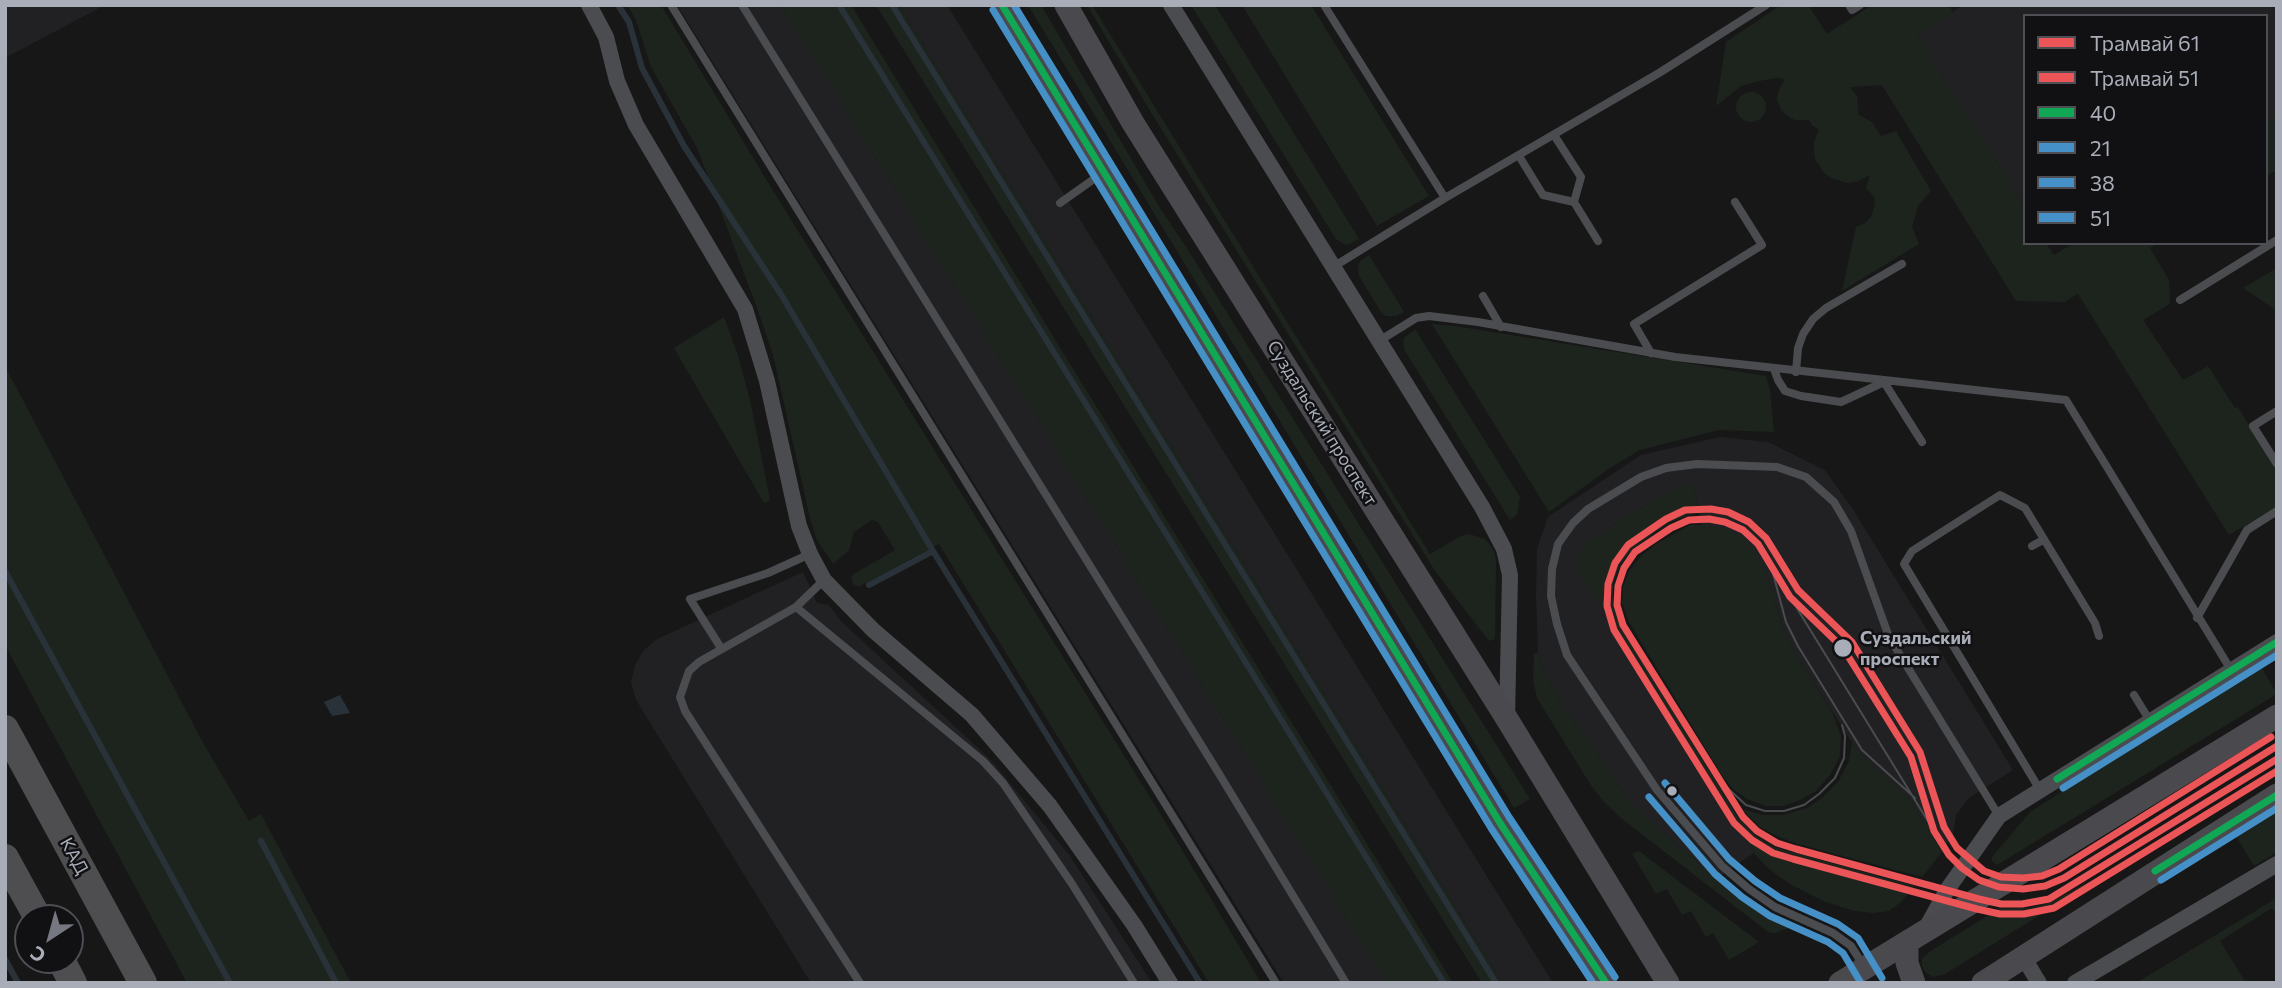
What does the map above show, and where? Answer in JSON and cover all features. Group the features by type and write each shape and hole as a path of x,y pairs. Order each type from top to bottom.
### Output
{"highway":[{"name":"КАД","path":"5,729 143,983"},
{"path":"5,858 30,904"}],"main road":[{"path":"1002,5 1493,811 1606,983"},
{"name":"Суздальский проспект","path":"1066,5 1133,123 1507,719 1668,983"},
{"path":"1840,983 1869,975 1915,937 2277,716"},
{"path":"1983,983 2277,795"},
{"path":"1914,983 1907,963 1915,937"}],"street":[{"path":"589,5 606,37 617,81 636,125 745,309 767,381 799,526 824,580 873,630 972,715 1033,786 1127,914 1170,983"},
{"path":"1171,5 1482,507 1504,549 1510,575 1507,719"},
{"path":"1915,937 1999,816 2277,642"},
{"path":"2075,983 2277,864"},
{"path":"2024,958 2039,983"}],"lane":[{"path":"671,5 1276,983"},
{"path":"742,5 1346,983"},
{"path":"1324,5 1445,198"},
{"path":"1333,267 1659,73 1766,5"},
{"path":"1849,5 1852,10 1860,5"},
{"path":"1554,135 1581,177 1574,202"},
{"path":"1519,156 1543,195 1574,202 1598,241"},
{"path":"1060,203 1104,172"},
{"path":"1651,353 1634,324 1762,245 1735,202"},
{"path":"2180,300 2277,240"},
{"path":"1796,372 1798,348 1803,334 1814,319 1834,303 1902,264"},
{"path":"1483,296 1501,327"},
{"path":"1379,341 1416,318 1429,316 1651,353 1884,382 2066,400 2231,670"},
{"path":"1774,369 1785,391 1841,402 1884,382"},
{"path":"1884,382 1922,442"},
{"path":"2277,411 2253,426 2277,464"},
{"path":"1869,975 1852,946 1833,933 1775,907 1749,890 1722,866 1657,790 1567,655 1551,596 1552,569 1559,544 1573,523 1587,509 1640,477 1666,468 1697,464 1777,467 1806,477 1834,502 1851,531 1889,637 1999,816"},
{"path":"2040,790 1904,564 1912,551 2000,495 2025,508 2095,623 2099,636"},
{"path":"2197,618 2247,530 2277,511"},
{"path":"2032,546 2043,540"},
{"path":"721,648 690,599 768,573 810,554"},
{"path":"824,580 796,607 698,662 689,671 680,697 685,711 860,983"},
{"path":"796,607 983,761 1003,783 1072,884 1134,983"},
{"path":"2134,695 2150,721"}],"shaded area":[{"path":"5,5 105,5 5,58"},
{"path":"627,5 661,5 772,189 1163,818 1261,983 1209,983 939,544 860,586 854,585 851,578 854,574 895,550 878,522 872,520 854,532 849,550 833,564 817,540 773,355 756,305 697,148 651,67 636,20"},
{"path":"677,5 781,5 1387,983 1284,983"},
{"path":"781,5 851,5 1453,983 1387,983"},
{"path":"876,5 899,5 1503,983 1482,983"},
{"path":"899,5 947,5 1553,983 1503,983"},
{"path":"1028,5 1041,5 1160,208 1530,799 1514,808"},
{"path":"1087,5 1092,5 1430,554 1469,534 1485,539 1491,546 1496,563 1495,639 1489,641 1435,571"},
{"path":"1191,5 1215,5 1359,239 1346,245 1336,239"},
{"path":"1242,5 1311,5 1429,196 1377,226"},
{"path":"1781,5 1808,5 1827,34 1872,5 1949,5 1953,12 1917,35 2023,205 2023,245 2047,245 2054,255 2071,245 2155,245 2150,248 2169,280 2170,304 2143,320 2183,380 2208,366 2235,408 2238,407 2277,471 2277,507 2229,535 2078,294 2064,302 2016,301 1882,85 1850,87 1857,96 1859,115 1872,122 1881,136 1896,131 1931,191 1918,206 1912,227 1919,244 1842,291 1856,227 1871,217 1874,207 1875,198 1866,188 1870,175 1847,183 1824,173 1815,159 1814,151 1819,130 1809,120 1795,120 1781,110 1777,100 1778,92 1785,79 1777,78 1741,86 1716,106 1726,42"},
{"path":"1963,5 2277,5 2277,115 2268,120 2268,14 2023,14 2023,205 1917,35"},
{"path":"1751,92 1762,96 1766,107 1762,118 1751,122 1740,118 1736,107 1740,96"},
{"path":"2277,115 2277,170 2268,175 2268,120"},
{"path":"1369,255 1404,312 1396,316 1386,316 1381,312 1359,276 1358,265"},
{"path":"2277,268 2277,311 2243,288"},
{"path":"724,317 750,400 770,500 764,503 674,348"},
{"path":"1432,324 1766,376 1774,432 1719,430 1640,450 1549,512"},
{"path":"1415,329 1520,497 1517,515 1510,520 1405,351 1404,338"},
{"path":"5,366 202,741 249,821 261,814 351,983 187,983 5,645"},
{"path":"1720,437 1768,442 1825,470 1854,511 2013,770 1969,798 1956,815 1953,834 1942,852 1911,802 1896,785 1872,767 1852,743 1793,649 1782,625 1765,568 1710,525 1701,525 1693,484 1662,495 1586,542 1577,566 1754,853 1716,879 1630,802 1561,703 1545,673 1538,652 1537,549 1548,517 1641,455"},
{"path":"1693,483 1698,511 1669,523 1650,536 1633,549 1620,565 1613,584 1613,604 1620,626 1739,819 1756,836 1774,847 1914,886 1901,902 1889,911 1854,911 1823,901 1788,883 1754,853 1577,566 1579,552 1586,542 1662,495"},
{"path":"1690,525 1710,525 1726,529 1741,538 1753,550 1765,568 1782,625 1793,649 1832,712 1841,736 1840,756 1830,775 1816,791 1800,800 1783,806 1766,806 1747,799 1733,789 1721,774 1629,622 1622,603 1623,587 1629,571 1640,557 1656,544"},
{"path":"803,572 817,603 829,605 842,622 990,759 1070,856 1152,983 811,983 636,700 631,682 635,665 644,650 657,639"},
{"path":"1538,652 1545,673 1561,703 1630,802 1742,901 1789,928 1775,933 1768,932 1621,818 1603,801 1537,698 1533,680 1534,654"},
{"path":"2260,665 2277,694 1997,865 1992,861 1992,857 2030,812"},
{"path":"340,695 350,713 332,716 324,702"},
{"path":"1852,743 1872,767 1896,785 1911,802 1942,852 1922,877 1779,837 1760,827 1742,809 1763,815 1783,815 1807,808 1838,782 1849,761"},
{"path":"2277,810 2277,852 2254,866 2236,836"},
{"path":"1639,851 1759,942 1729,960 1713,933 1706,937 1691,911 1682,915 1667,889 1656,894 1632,854"},
{"path":"2092,880 2093,882 1945,974 1933,977 1926,973 1922,966 1922,959 1929,952 2000,908 2031,908 2051,902"},
{"path":"2277,898 2277,916 2272,908 2220,941 2246,983 2136,983"}],"waterway":[{"path":"618,5 629,22 642,68 684,146 782,296 933,551 1200,983"},
{"path":"839,5 1444,983"},
{"path":"892,5 1496,983"},
{"path":"869,585 933,551"},
{"path":"5,571 230,983"},
{"path":"261,841 336,983"},
{"path":"5,959 18,983"}],"tram line":[{"name":"51","path":"2271,737 2059,869 2042,876 2001,877 1984,871 1957,848 1944,827 1920,752 1852,642 1798,590 1766,538 1749,522 1728,512 1711,509 1685,510 1666,519 1628,545 1615,563 1608,584 1607,606 1614,630 1734,823 1752,840 1773,853 1793,859 1977,909 2000,914 2024,914 2054,908 2277,771"},
{"name":"61","path":"2277,746 2064,878 2045,886 2023,889 1999,887 1979,880 1949,855 1934,831 1911,757 1843,648 1790,597 1758,544 1743,530 1709,519 1689,520 1671,528 1635,552 1624,568 1618,586 1617,605 1623,625 1743,817 1757,831 1777,843 1796,849 1979,899 2001,904 2022,904 2049,899 2277,759"},
{"path":"1771,566 1786,622 1862,750 1915,798"},
{"path":"1790,597 1934,831"},
{"path":"1720,781 1746,805 1765,811 1784,811 1804,805 1835,778 1844,758 1845,736 1842,725"}],"transit line":[{"name":"40","path":"1002,5 1500,823 1606,983"},
{"name":"38","path":"1014,5 1509,817 1615,977"},
{"name":"21","path":"993,10 1491,828 1593,983"},
{"name":"40","path":"2057,779 2277,642"},
{"name":"51","path":"2063,788 2277,655"},
{"name":"38","path":"1665,783 1729,859 1780,898 1838,924 1858,938 1882,978"},
{"name":"40","path":"2155,871 2277,795"},
{"name":"21","path":"1649,797 1715,874 1770,916 1828,942 1843,953 1861,983"},
{"name":"51","path":"2161,880 2277,808"}],"place":[{"name":"Суздальский проспект","path":"1843,648"}]}
